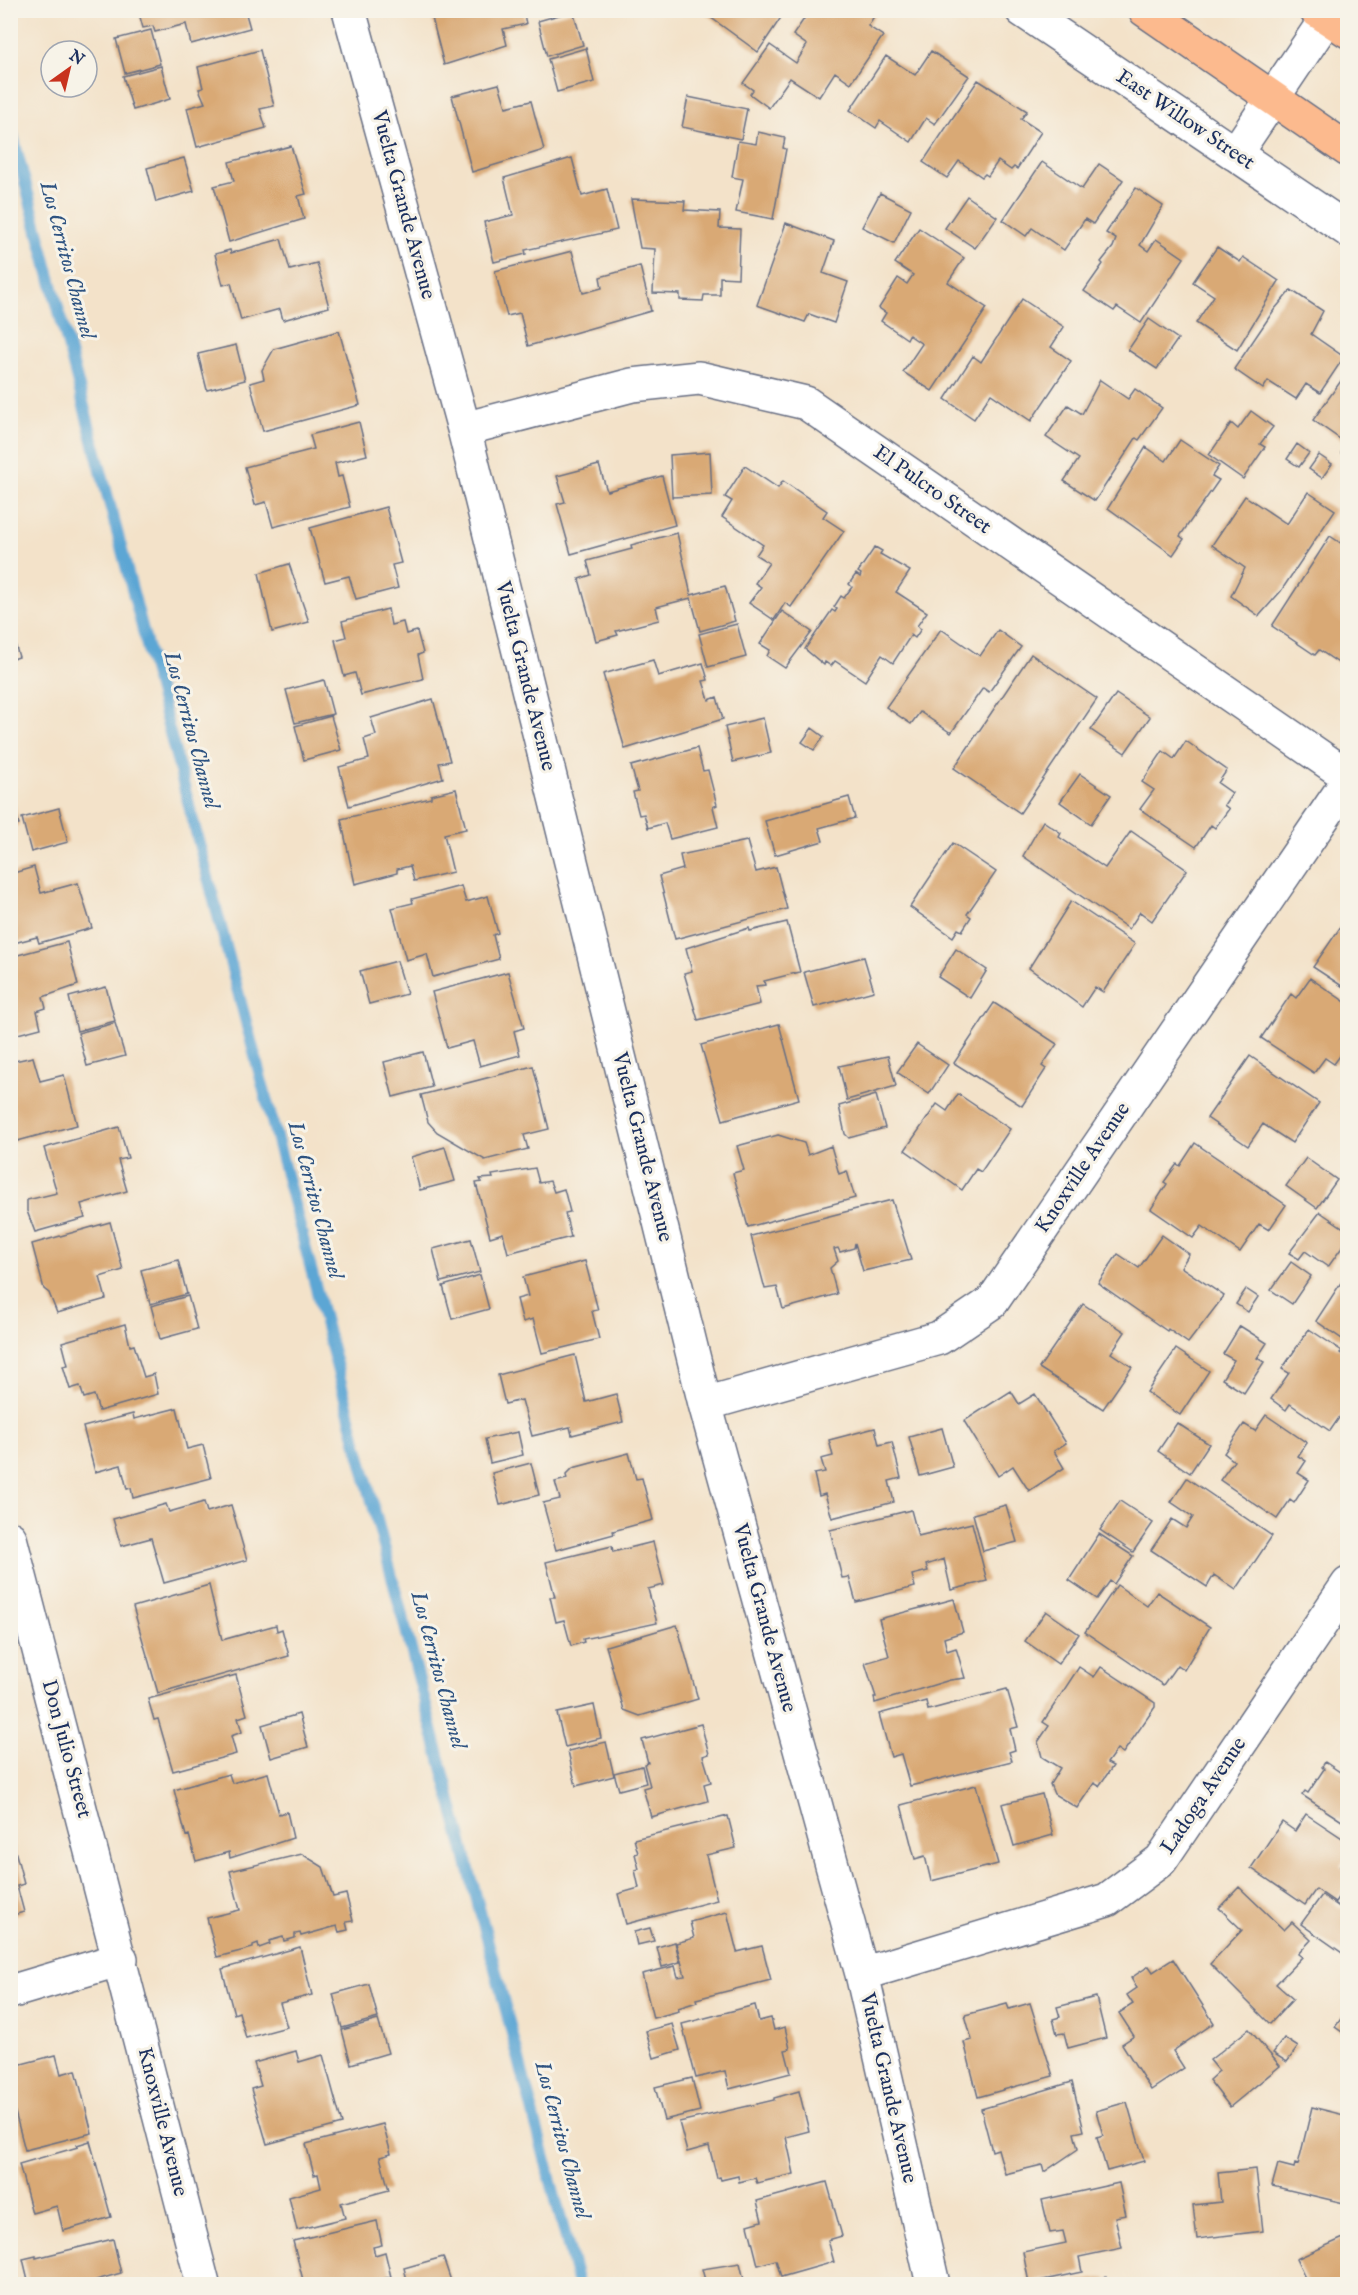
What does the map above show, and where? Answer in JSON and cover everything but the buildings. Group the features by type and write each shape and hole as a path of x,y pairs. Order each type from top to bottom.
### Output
{"main road":[{"path":"1145,10 1347,150"}],"street":[{"name":"Vuelta Grande Avenue","path":"349,10 464,429 705,1404 862,1974 933,2284"},
{"name":"East Willow Street","path":"1022,10 1347,230"},
{"path":"1235,154 1271,98 1331,18"},
{"name":"El Pulcro Street","path":"464,429 633,385 699,378 806,403 1347,776"},
{"name":"Knoxville Avenue","path":"705,1404 939,1338 992,1302 1347,781"},
{"name":"Don Julio Street","path":"10,1538 121,1959"},
{"name":"Ladoga Avenue","path":"862,1974 1107,1900 1161,1860 1347,1584"},
{"path":"10,1992 121,1959"},
{"name":"Knoxville Avenue","path":"121,1959 203,2284"}],"waterway":[{"name":"Los Cerritos Channel","path":"10,125 578,2284"}]}
